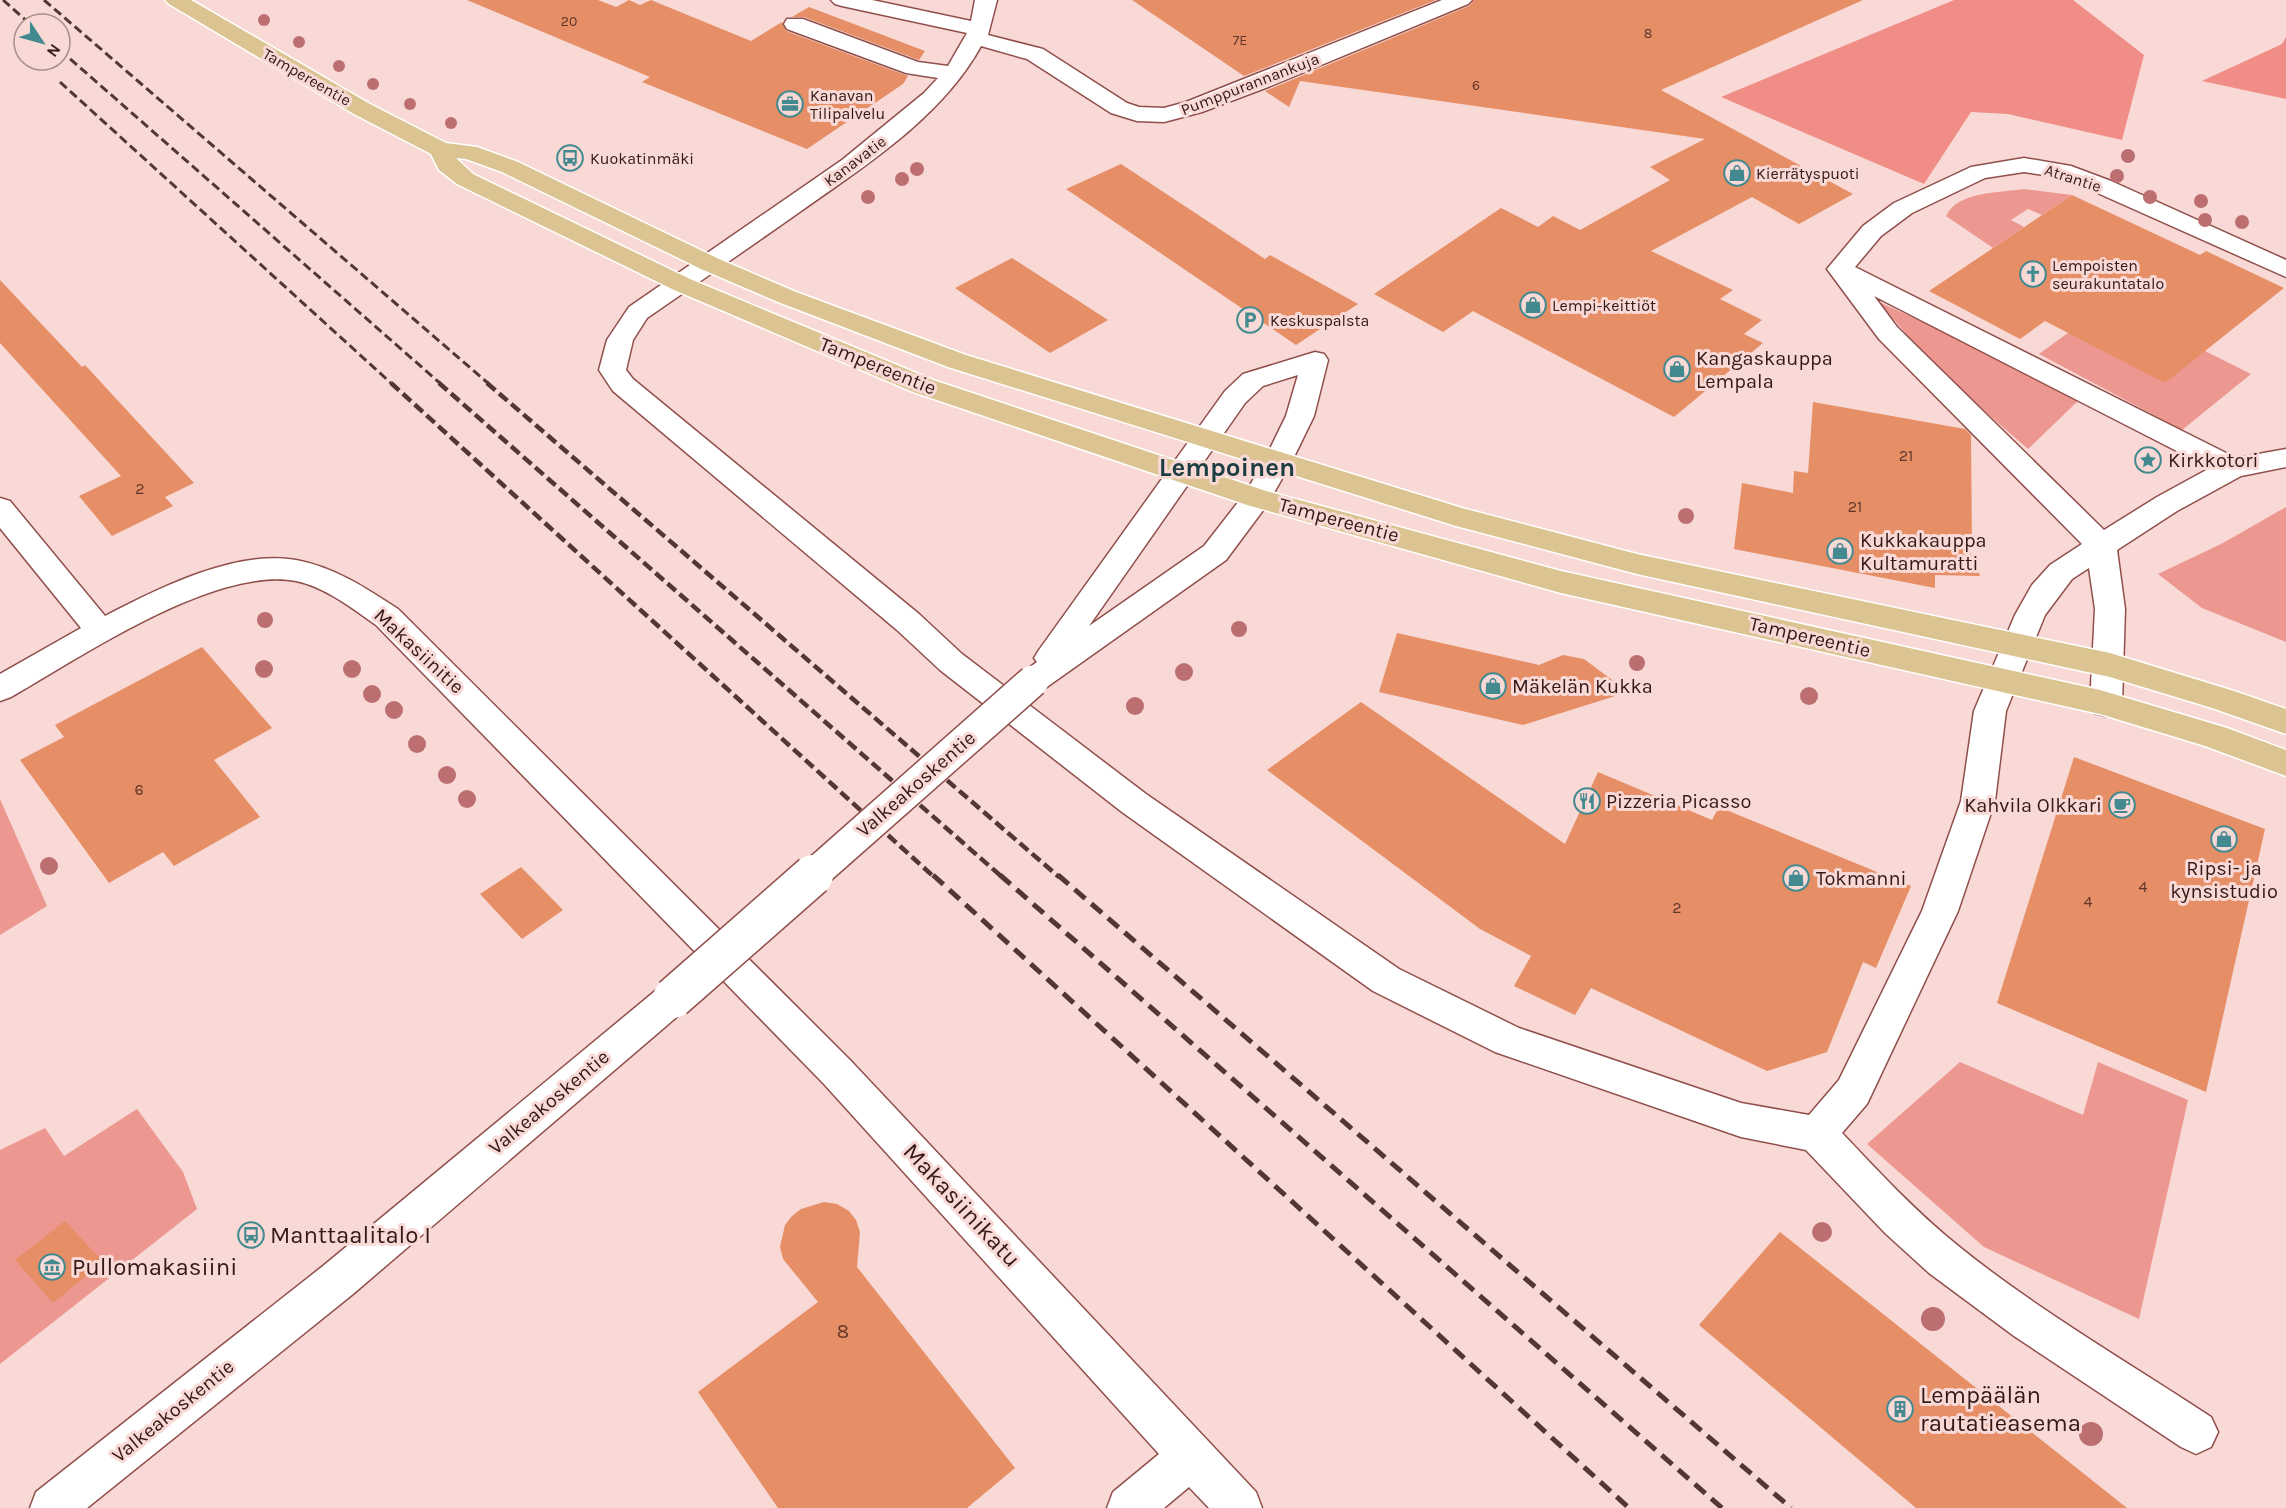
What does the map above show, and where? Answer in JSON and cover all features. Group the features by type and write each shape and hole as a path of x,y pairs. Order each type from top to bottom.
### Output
{"main road":[{"name":"Tampereentie","path":"176,0 352,103 441,150 469,152 510,167 710,264 892,338 1204,439 1456,516 1637,564 2110,665 2223,699 2286,722"},
{"name":"Tampereentie","path":"441,150 447,165 465,179 681,284 923,386 1257,498 1561,582 2106,704 2216,737 2286,763"}],"street":[{"name":"Pumppurannankuja","path":"842,0 978,33 1035,54 1119,108 1137,114 1164,115 1194,107 1260,82 1461,0"},
{"name":"Kanavatie","path":"986,0 978,33 954,73 904,123 710,264 638,313 620,340 612,369 623,385 908,622 951,662 1134,803 1386,980 1508,1040 1741,1120 1817,1134"},
{"path":"795,24 914,68 954,73"},
{"name":"Atrantie","path":"1840,269 1872,231 1903,208 1979,172 2024,165 2064,171 2286,270"},
{"path":"1840,269 2233,468"},
{"path":"1840,269 1888,333 2101,545 2110,609 2110,665 2106,704"},
{"name":"Valkeakoskentie","path":"52,1508 338,1280 673,998 1033,681 1215,553 1257,498 1278,461 1300,416 1315,360 1253,380 1235,397 1096,597 1033,681"},
{"path":"2196,1432 2029,1322 1944,1259 1899,1220 1817,1134 1853,1092 1940,911 1978,801 1990,711 2030,615 2051,583 2061,572 2101,545 2167,504 2233,468 2286,458"},
{"path":"0,508 101,632"},
{"name":"Makasiinitie","path":"0,689 101,632 202,584 246,573 279,569 312,575 335,584 387,617 677,909"},
{"name":"Makasiinikatu","path":"677,909 784,1015 974,1216 1190,1457 1240,1508"},
{"path":"1129,1508 1190,1457"}],"shaded area":[{"path":"1954,0 2073,0 2144,55 2122,140 2008,114 1971,112 1924,184 1721,97"},
{"path":"2286,37 2286,99 2202,81 2282,44"},
{"path":"2023,189 2072,195 2042,215 2028,209 2011,220 2024,227 1993,248 1946,216 1952,208 1969,198"},
{"path":"1879,302 2017,365 2080,399 2028,449 1935,368"},
{"path":"2109,303 2251,374 2182,430 2039,354"},
{"path":"2286,507 2286,642 2202,608 2158,574 2223,543"},
{"path":"0,799 47,906 0,935"},
{"path":"1960,1062 2083,1115 2098,1062 2188,1100 2139,1319 1984,1247 1867,1144"},
{"path":"137,1109 183,1172 197,1209 0,1364 0,1150 45,1128 64,1156"}],"building":[{"path":"467,0 598,0 616,7 629,0 640,5 651,0 751,41 782,22 786,31 908,76 903,84 807,149 642,82 650,77"},
{"path":"1132,0 1436,0 1244,76"},
{"path":"1474,0 1863,0 1661,90 1853,194 1799,224 1752,197 1651,251 1733,290 1720,299 1762,320 1744,334 1763,343 1674,417 1473,311 1443,332 1374,294 1501,208 1538,227 1553,216 1580,230 1670,180 1650,167 1705,139 1300,81 1289,107 1265,91 1469,6"},
{"path":"809,7 925,51 919,60 804,17 792,17"},
{"path":"1121,164 1265,259 1270,255 1358,304 1296,345 1066,189"},
{"name":"Lempoisten seurakuntatalo","path":"2072,195 2200,255 2206,251 2284,288 2165,383 2045,321 2020,339 1929,291"},
{"path":"1012,258 1108,320 1050,353 955,288"},
{"path":"0,280 82,367 85,365 194,483 165,497 173,506 112,536 79,496 121,476 0,343"},
{"path":"1813,402 1965,429 1971,435 1972,547 1968,547 1980,576 1935,575 1935,588 1734,549 1742,483 1793,493 1794,471 1808,473"},
{"name":"Mäkelän Kukka","path":"1397,633 1539,665 1563,655 1584,659 1628,692 1523,725 1379,692"},
{"path":"202,647 272,728 214,760 260,817 174,866 163,852 109,883 20,760 64,737 55,725"},
{"path":"1361,702 1565,844 1598,772 1712,820 1719,807 1911,886 1876,968 1863,962 1827,1052 1767,1071 1591,988 1575,1015 1514,986 1531,956 1480,929 1267,770"},
{"path":"2074,757 2265,829 2206,1092 1997,1003"},
{"path":"521,867 563,910 522,939 480,894"},
{"path":"824,1202 837,1204 849,1211 856,1220 860,1232 857,1267 1015,1468 967,1508 778,1508 698,1392 818,1302 783,1259 780,1247 785,1225 792,1216 801,1209"},
{"name":"Pullomakasiini","path":"65,1221 103,1262 53,1303 15,1260"},
{"name":"Lempäälän rautatieasema","path":"1780,1232 2127,1508 1916,1508 1699,1325"}],"railway":[{"path":"3,0 16,12"},
{"path":"44,0 489,384"},
{"path":"72,61 441,384"},
{"path":"60,82 392,384"},
{"path":"391,383 934,877"},
{"path":"439,383 1002,877"},
{"path":"487,383 1059,877"},
{"path":"933,875 1629,1508"},
{"path":"1000,875 1722,1508"},
{"path":"1058,875 1791,1508"}],"place":[{"name":"Kanavan Tilipalvelu","path":"790,104"},
{"name":"Kuokatinmäki","path":"570,158"},
{"name":"Kierrätyspuoti","path":"1737,173"},
{"name":"Lempoisten seurakuntatalo","path":"2033,274"},
{"name":"Lempi-keittiöt","path":"1533,305"},
{"name":"Keskuspalsta","path":"1250,320"},
{"name":"Kangaskauppa Lempala","path":"1677,369"},
{"name":"Kirkkotori","path":"2148,460"},
{"name":"Kukkakauppa Kultamuratti","path":"1840,551"},
{"name":"Mäkelän Kukka","path":"1493,686"},
{"name":"Pizzeria Picasso","path":"1587,801"},
{"name":"Kahvila Olkkari","path":"2122,805"},
{"name":"Ripsi- ja kynsistudio","path":"2224,839"},
{"name":"Tokmanni","path":"1796,878"},
{"name":"Manttaalitalo I","path":"251,1235"},
{"name":"Pullomakasiini","path":"52,1267"},
{"name":"Lempäälän rautatieasema","path":"1900,1409"}],"district":[{"name":"Lempoinen","path":"1227,467"}]}
